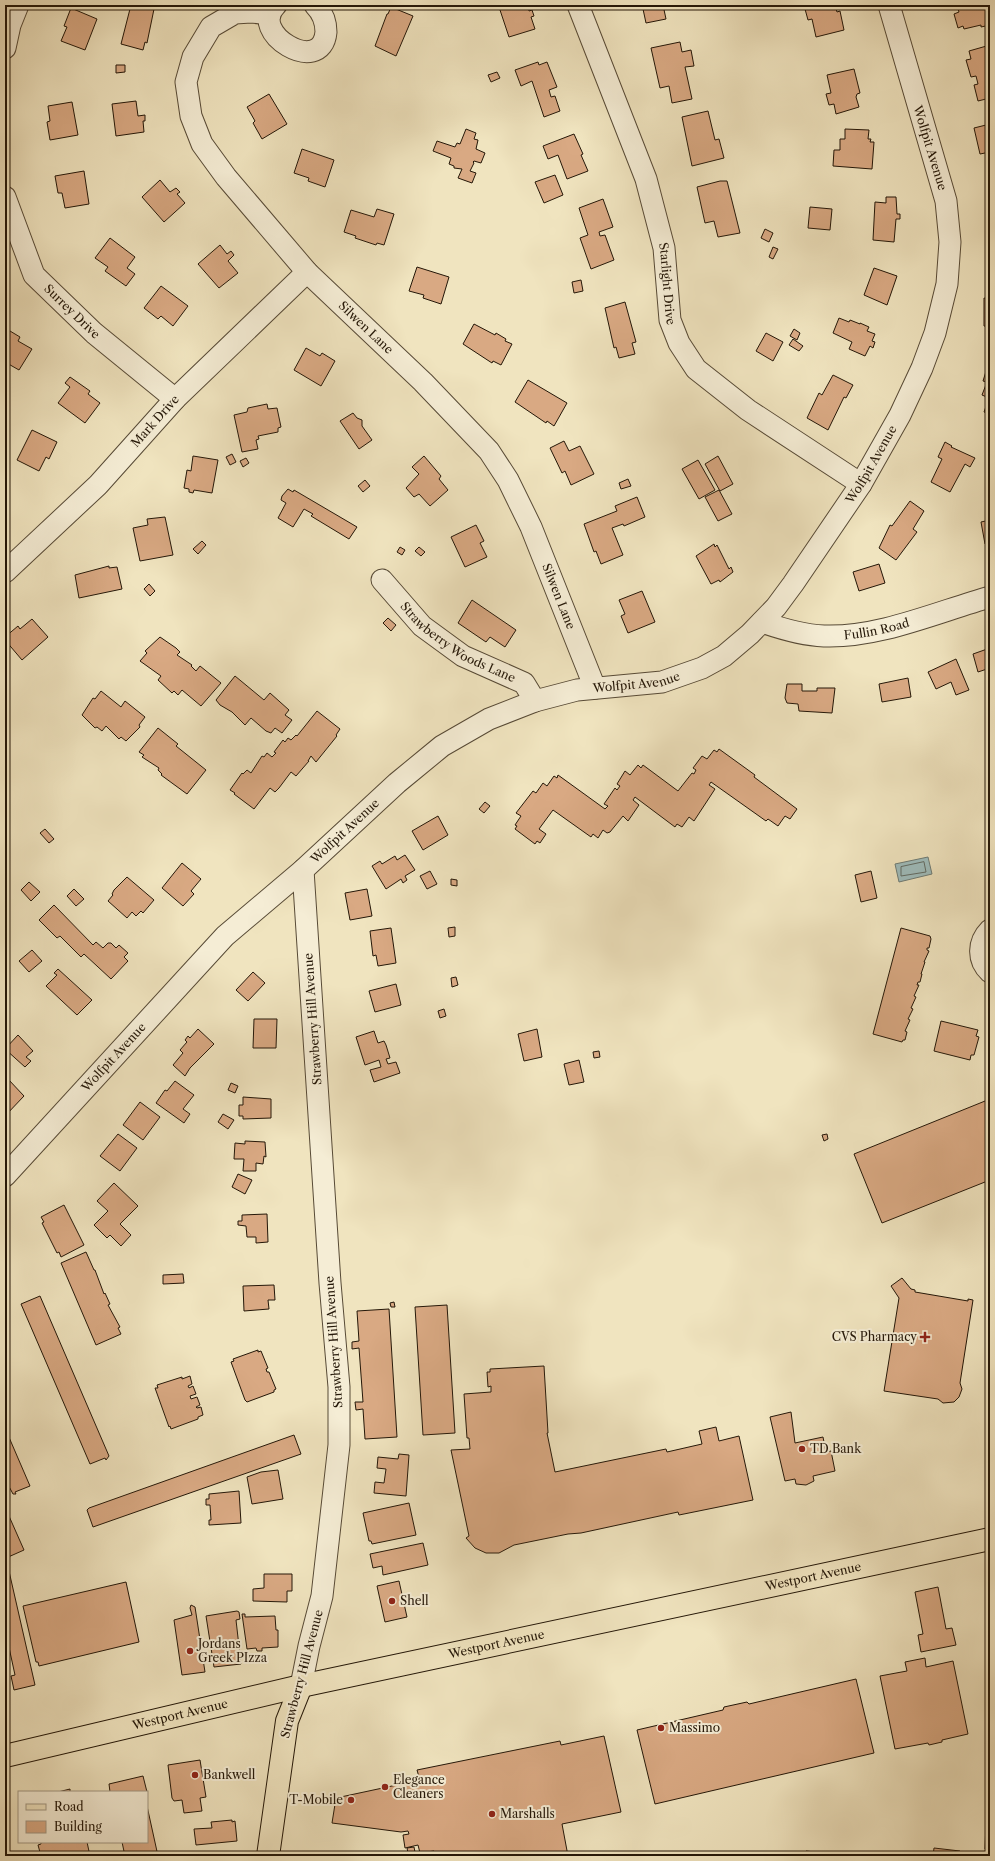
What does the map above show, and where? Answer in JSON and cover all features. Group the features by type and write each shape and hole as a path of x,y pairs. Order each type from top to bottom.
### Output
{"main road":[{"name":"Westport Avenue","path":"5,1756 301,1686 990,1539"},
{"name":"Strawberry Hill Avenue","path":"268,1856 287,1721 301,1686"}],"street":[{"path":"5,48 10,25 18,5"},
{"name":"Silwen Lane","path":"315,5 325,19 325,38 323,44 318,49 308,52 292,49 282,42 272,31 269,23 273,10 235,13 211,27 193,57 186,82 191,116 202,144 226,177 307,272 424,382 490,451 508,480 528,520 595,688"},
{"name":"Starlight Drive","path":"578,5 646,179 664,248 670,320 679,343 696,369 748,410 861,484"},
{"name":"Wolfpit Avenue","path":"5,1176 225,936 303,870 397,783 442,746 489,719 535,700 571,691 651,684 694,672 731,651 762,622 802,571 861,484 900,415 928,352 943,304 950,258 950,231 942,185 906,67 889,5"},
{"name":"Surrey Drive","path":"5,197 34,276 94,333 175,399"},
{"name":"Mark Drive","path":"5,572 98,485 175,399 307,272"},
{"name":"Strawberry Woods Lane","path":"382,580 422,626 463,656 522,682 535,700"},
{"name":"Fullin Road","path":"762,622 787,631 810,635 848,636 883,629 990,597"},
{"name":"Strawberry Hill Avenue","path":"301,1686 308,1646 322,1596 339,1445 339,1406 303,870"},
{"path":"990,930 985,935 981,943 980,953 982,962 990,972"}],"water":[{"path":"928,857 932,874 899,882 895,864"}],"building":[{"path":"131,5 154,9 147,43 145,42 143,50 121,44"},
{"path":"501,5 528,5 529,11 532,10 534,16 531,17 535,29 509,37 499,7"},
{"path":"639,5 663,5 666,19 646,23 643,9 640,9"},
{"path":"809,5 835,5 837,12 840,11 844,30 816,37 812,19 808,20 805,9 809,8"},
{"path":"974,5 984,5 987,8 990,7 990,25 981,27 981,25 964,29 963,26 958,28 954,14 959,12 958,9"},
{"path":"391,7 413,16 396,56 375,46"},
{"path":"71,8 97,19 85,50 61,41 67,27 64,26"},
{"path":"680,42 682,52 691,50 694,66 685,67 692,99 672,103 669,86 660,88 651,48"},
{"path":"990,45 990,98 978,101 974,85 978,84 976,76 971,77 966,60 971,59 969,51"},
{"path":"538,62 539,65 547,62 557,87 549,90 551,97 555,96 560,111 544,117 532,81 521,86 515,70"},
{"path":"116,65 125,65 125,72 116,73"},
{"path":"854,69 860,93 857,94 856,97 859,107 836,114 834,104 829,105 826,94 831,93 827,75"},
{"path":"497,72 500,78 491,82 488,75"},
{"path":"269,94 287,124 262,139 253,123 255,121 247,107"},
{"path":"136,101 138,116 145,115 145,121 143,121 144,132 116,136 112,104"},
{"path":"72,102 78,135 50,140 47,122 50,121 48,106"},
{"path":"708,111 715,140 719,139 724,158 692,166 682,117"},
{"path":"990,124 990,152 980,154 974,128"},
{"path":"466,129 476,133 474,139 478,140 476,149 485,153 481,163 473,162 474,163 470,171 476,173 472,183 458,178 462,169 454,168 454,166 449,164 451,158 433,151 437,141 455,147 457,143 460,144"},
{"path":"845,129 869,130 868,139 871,139 870,142 874,142 872,169 833,166 834,150 840,150 840,139 845,139"},
{"path":"574,134 583,154 581,155 588,171 567,179 558,155 548,159 543,146"},
{"path":"302,149 334,160 325,187 308,181 309,178 294,173"},
{"path":"84,171 89,204 65,208 62,193 58,193 55,176"},
{"path":"555,175 563,195 544,203 535,182"},
{"path":"160,180 170,192 176,188 180,192 177,194 185,203 164,222 142,197"},
{"path":"720,181 727,181 740,233 718,237 714,221 705,223 697,187"},
{"path":"886,197 896,197 897,214 900,214 900,219 896,219 894,242 873,240 875,202 886,203"},
{"path":"603,199 613,227 599,232 600,236 605,235 614,260 591,269 580,238 588,235 579,208"},
{"path":"810,207 832,209 830,230 808,228"},
{"path":"377,209 394,214 384,245 377,243 376,245 355,238 356,236 344,232 351,210 374,217"},
{"path":"765,229 773,233 769,242 761,238"},
{"path":"110,238 135,257 127,268 135,274 126,286 105,271 108,267 95,258"},
{"path":"220,245 227,254 231,251 234,255 228,261 238,273 219,288 198,264"},
{"path":"773,247 778,249 773,259 769,257"},
{"path":"417,267 449,277 441,304 423,298 424,295 409,291"},
{"path":"874,268 897,276 887,305 864,295"},
{"path":"581,280 583,291 574,293 572,282"},
{"path":"161,286 188,306 173,326 161,316 158,319 144,308"},
{"path":"984,298 990,299 990,327 984,326"},
{"path":"625,302 636,342 632,343 635,354 619,358 616,347 614,348 605,308"},
{"path":"839,318 849,322 850,320 860,323 869,327 867,331 875,334 872,341 875,342 873,348 870,346 865,356 849,349 852,342 833,333"},
{"path":"474,324 495,335 496,333 506,339 505,341 512,344 501,365 493,361 492,363 463,344"},
{"path":"5,328 20,337 18,341 32,349 19,370 5,362"},
{"path":"794,329 800,333 797,340 790,336"},
{"path":"766,333 783,342 773,361 756,351"},
{"path":"793,339 803,346 799,351 789,345"},
{"path":"306,348 320,356 322,353 335,361 321,386 294,370"},
{"path":"988,365 990,366 990,414 984,412 989,398 982,395 987,382 983,381"},
{"path":"833,375 853,385 846,398 844,397 828,430 807,418 819,393 822,395"},
{"path":"70,377 90,391 88,394 100,403 85,423 58,403 70,387 65,383"},
{"path":"528,380 567,403 554,426 547,421 546,423 515,402"},
{"path":"267,404 268,409 277,408 281,427 278,428 278,432 258,436 259,439 256,440 258,449 242,452 234,415 247,412 248,408"},
{"path":"353,413 357,418 362,420 362,426 372,440 359,449 340,421"},
{"path":"32,430 57,442 49,459 46,457 39,471 17,460"},
{"path":"564,441 569,451 580,446 594,474 571,485 565,471 562,473 550,448"},
{"path":"945,442 952,446 951,447 975,458 970,467 965,464 950,492 931,482 942,459 938,457"},
{"path":"232,454 236,462 230,465 226,457"},
{"path":"193,456 218,460 212,493 194,490 193,493 189,492 189,489 184,488 187,470 191,471"},
{"path":"424,456 441,476 439,479 448,490 430,506 419,494 414,497 406,488 419,474 412,467"},
{"path":"718,456 733,484 720,491 705,464"},
{"path":"246,458 249,463 243,467 240,461"},
{"path":"698,460 715,490 699,499 682,469"},
{"path":"628,479 631,486 621,489 619,483"},
{"path":"365,480 370,486 363,492 358,486"},
{"path":"288,489 293,492 294,490 357,527 349,539 311,516 313,514 304,509 293,527 278,518 286,503 281,500 282,496"},
{"path":"719,490 732,514 718,521 705,497"},
{"path":"637,497 645,517 624,526 623,524 612,528 623,555 601,564 596,551 594,552 584,524 617,511 615,506"},
{"path":"910,501 924,511 913,529 917,532 896,560 879,548 890,525 892,526"},
{"path":"165,517 173,555 140,561 133,528 148,525 147,519"},
{"path":"990,520 990,543 985,544 981,522"},
{"path":"476,525 484,541 480,543 487,557 465,567 451,537"},
{"path":"202,541 206,545 198,554 193,549"},
{"path":"714,544 715,547 717,545 729,569 731,567 733,572 720,582 719,580 711,584 696,556"},
{"path":"400,547 405,550 402,555 397,552"},
{"path":"419,547 425,552 421,556 415,551"},
{"path":"879,564 885,583 859,591 853,572"},
{"path":"109,566 109,568 117,567 122,589 79,598 75,575"},
{"path":"149,584 155,591 150,596 144,589"},
{"path":"642,591 655,622 628,633 621,616 625,614 619,600"},
{"path":"472,600 516,630 505,647 490,637 486,642 458,623"},
{"path":"388,618 396,625 391,631 383,623"},
{"path":"32,619 48,637 22,660 5,640 5,637 18,626 20,629"},
{"path":"160,637 176,648 180,652 177,655 192,665 191,666 196,671 200,666 221,683 201,706 182,690 178,695 174,691 172,693 158,680 161,676 140,661 147,653 145,651"},
{"path":"990,648 990,668 978,672 973,654"},
{"path":"956,659 969,690 956,695 951,682 936,689 928,672"},
{"path":"235,676 264,700 270,693 289,710 285,715 292,720 282,733 275,728 271,733 266,731 251,718 245,725 232,712 220,705 216,700"},
{"path":"908,678 911,697 882,702 879,684"},
{"path":"787,684 802,684 802,691 817,691 817,688 835,688 832,713 799,711 798,704 787,703 785,698"},
{"path":"101,691 121,707 125,701 145,717 139,725 140,727 126,741 121,737 119,739 106,726 102,731 97,727 95,728 82,715 93,698 95,699"},
{"path":"317,711 340,729 336,735 337,736 316,762 311,756 309,761 296,776 291,772 275,792 270,788 254,809 230,790 242,773 243,774 247,770 251,773 262,756 264,757 267,753 272,757 283,740 285,742 288,738 291,740 296,735 297,736"},
{"path":"158,728 178,744 176,746 206,770 187,794 161,775 162,774 158,770 159,768 142,757 144,755 139,752"},
{"path":"719,749 755,775 754,777 797,809 790,819 785,816 778,826 768,819 766,821 711,782 709,785 715,789 694,821 689,817 682,827 677,824 675,827 635,797 633,800 639,805 628,821 623,816 610,832 607,833 603,830 598,838 593,834 591,837 553,810 539,829 546,834 540,843 537,841 535,844 515,829 517,826 515,825 521,816 516,813 533,791 536,793 543,783 547,786 554,776 557,778 558,775 605,809 608,806 604,804 615,788 617,790 620,786 617,784 625,771 630,775 638,765 641,768 643,765 678,791 692,773 694,774 696,770 693,768 702,756 707,759 714,750 717,752"},
{"path":"485,802 490,806 484,813 479,809"},
{"path":"438,816 448,835 423,850 412,831"},
{"path":"45,829 54,839 49,843 40,833"},
{"path":"405,855 415,870 405,876 407,880 403,883 401,879 386,889 372,866 380,861 382,864 395,856 397,860"},
{"path":"182,863 201,879 191,891 194,894 183,906 162,888"},
{"path":"430,871 437,884 427,889 420,876"},
{"path":"871,871 877,898 861,902 855,875"},
{"path":"127,877 154,900 143,913 141,911 136,916 132,912 127,918 108,901 113,895 114,890"},
{"path":"451,879 457,880 457,886 451,885"},
{"path":"29,882 40,892 31,901 21,890"},
{"path":"74,889 84,899 76,906 67,896"},
{"path":"367,889 372,916 350,920 345,893"},
{"path":"54,905 93,945 96,942 103,948 108,943 111,943 116,948 119,945 128,953 124,957 128,961 111,979 84,954 81,957 60,936 57,938 39,920"},
{"path":"455,927 455,936 449,937 448,928"},
{"path":"391,928 396,963 378,966 376,955 373,956 370,931"},
{"path":"901,928 930,936 931,939 929,948 927,948 929,951 924,962 920,982 918,982 917,985 919,985 914,996 916,997 911,1008 913,1009 908,1019 910,1020 905,1031 907,1032 905,1040 902,1042 873,1034"},
{"path":"32,950 42,961 29,972 19,961"},
{"path":"58,969 92,1000 77,1015 46,986 57,975 54,973"},
{"path":"253,972 265,983 248,1001 236,990"},
{"path":"456,977 458,985 452,987 451,978"},
{"path":"396,984 401,1005 375,1012 369,991"},
{"path":"444,1009 446,1016 440,1018 438,1011"},
{"path":"254,1019 277,1019 276,1048 253,1048"},
{"path":"941,1021 978,1030 976,1036 979,1037 974,1055 971,1055 970,1060 934,1051"},
{"path":"198,1029 214,1044 190,1068 185,1076 173,1065 183,1053 180,1050 187,1042 185,1040 188,1036 190,1038"},
{"path":"537,1029 542,1057 524,1061 518,1034"},
{"path":"374,1031 378,1043 384,1041 386,1045 390,1058 386,1059 388,1064 396,1062 400,1073 374,1082 370,1070 381,1067 379,1060 365,1065 356,1037"},
{"path":"18,1035 33,1051 26,1057 31,1061 25,1067 5,1049"},
{"path":"599,1051 600,1057 594,1058 593,1052"},
{"path":"579,1060 584,1082 569,1085 564,1064"},
{"path":"8,1079 24,1096 5,1116 5,1082"},
{"path":"175,1081 194,1095 183,1109 190,1114 184,1123 156,1103 165,1090 167,1091"},
{"path":"231,1083 238,1086 235,1093 228,1090"},
{"path":"243,1097 271,1099 271,1118 243,1119 243,1116 239,1116 239,1105 243,1105"},
{"path":"990,1099 990,1180 882,1223 854,1154"},
{"path":"140,1102 160,1117 143,1140 123,1125"},
{"path":"223,1114 234,1120 228,1129 218,1122"},
{"path":"118,1134 137,1148 120,1171 100,1156"},
{"path":"827,1134 828,1139 824,1141 822,1135"},
{"path":"245,1141 265,1142 266,1157 264,1156 263,1164 256,1163 256,1171 243,1171 244,1159 234,1159 235,1143 245,1144"},
{"path":"238,1174 252,1180 245,1194 232,1187"},
{"path":"114,1183 138,1206 120,1224 131,1235 121,1246 110,1235 107,1238 94,1225 108,1211 97,1201"},
{"path":"64,1205 84,1245 61,1257 59,1252 57,1253 42,1223 44,1222 41,1217"},
{"path":"267,1214 268,1242 256,1243 256,1237 247,1237 246,1226 238,1225 238,1221 242,1221 242,1215"},
{"path":"86,1252 104,1294 105,1293 110,1304 108,1305 120,1327 118,1328 121,1334 96,1345 61,1263"},
{"path":"183,1274 184,1283 163,1284 163,1275"},
{"path":"902,1278 911,1289 915,1290 915,1292 968,1301 968,1299 973,1300 960,1383 962,1389 959,1397 954,1402 943,1403 938,1399 884,1391 899,1298 891,1286"},
{"path":"274,1285 275,1300 268,1300 269,1309 244,1311 243,1286"},
{"path":"40,1296 109,1456 106,1460 105,1458 90,1464 21,1304"},
{"path":"394,1302 395,1307 391,1307 390,1303"},
{"path":"447,1305 455,1433 423,1435 415,1307"},
{"path":"389,1309 397,1437 365,1439 363,1409 356,1410 355,1402 363,1402 359,1348 352,1349 352,1342 359,1341 357,1311"},
{"path":"258,1350 258,1352 261,1351 268,1368 266,1369 267,1372 269,1372 276,1389 274,1392 247,1402 231,1362 234,1361 233,1359"},
{"path":"544,1366 547,1433 555,1472 666,1449 667,1452 702,1444 699,1431 716,1427 719,1441 739,1436 753,1500 679,1515 678,1512 581,1533 568,1534 514,1545 499,1553 486,1553 475,1548 466,1538 469,1536 451,1450 470,1449 469,1438 467,1438 464,1394 491,1392 491,1386 488,1387 487,1372 490,1372 490,1369"},
{"path":"190,1376 192,1384 188,1386 189,1388 193,1386 196,1394 190,1396 191,1399 197,1397 200,1405 196,1407 201,1407 203,1415 198,1417 198,1419 171,1429 155,1388 158,1388 157,1385"},
{"name":"TD Bank","path":"791,1412 795,1443 823,1437 826,1452 831,1451 835,1471 813,1476 814,1481 806,1485 796,1484 795,1479 785,1481 770,1417"},
{"path":"5,1428 30,1486 15,1492 16,1494 13,1494 5,1479"},
{"path":"294,1435 301,1454 93,1527 87,1510 89,1508"},
{"path":"399,1454 409,1455 406,1496 374,1493 375,1482 384,1483 386,1469 377,1468 378,1457 398,1459"},
{"path":"278,1470 283,1499 252,1504 247,1477 261,1472"},
{"path":"239,1491 241,1523 209,1525 209,1520 211,1520 210,1505 206,1505 206,1499 209,1499 209,1494"},
{"path":"409,1503 416,1535 372,1544 371,1541 369,1541 363,1513"},
{"path":"5,1507 24,1550 6,1558 35,1685 14,1690 11,1676 15,1675 5,1629"},
{"path":"423,1543 428,1565 383,1575 382,1566 373,1568 370,1554"},
{"path":"264,1574 292,1574 292,1591 287,1591 287,1602 253,1601 253,1589 264,1588"},
{"name":"Shell","path":"399,1581 407,1617 385,1622 377,1586"},
{"path":"126,1582 139,1642 39,1666 38,1662 36,1662 23,1606"},
{"path":"938,1587 946,1629 952,1628 956,1645 921,1652 918,1635 923,1634 915,1592"},
{"name":"Jordans Greek PIzza","path":"191,1605 195,1607 205,1672 182,1675 174,1620 192,1615 190,1608"},
{"path":"237,1611 239,1612 240,1619 236,1620 241,1664 214,1667 206,1616"},
{"path":"242,1614 245,1614 245,1617 275,1616 276,1630 278,1630 278,1647 262,1648 262,1651 257,1651 256,1648 247,1649"},
{"path":"925,1658 926,1667 953,1661 968,1734 942,1740 942,1742 929,1745 928,1743 895,1749 880,1676 907,1671 905,1662"},
{"path":"856,1679 874,1753 655,1804 637,1730 723,1710 724,1707 747,1702 749,1704"},
{"path":"604,1736 621,1812 562,1824 568,1856 435,1856 434,1851 420,1853 418,1845 405,1848 403,1835 409,1834 408,1831 401,1832 332,1823 336,1798 406,1783 409,1780 419,1777 417,1770 560,1741 561,1745"},
{"path":"200,1760 206,1797 200,1798 202,1811 184,1813 182,1800 174,1801 172,1798 168,1765"},
{"path":"143,1776 147,1791 110,1791 109,1784"},
{"path":"148,1811 158,1856 125,1856 122,1843 148,1843"},
{"path":"232,1820 232,1822 235,1821 237,1841 196,1845 194,1829 212,1828 211,1822"},
{"path":"986,1822 990,1823 990,1849 985,1849"},
{"path":"87,1843 90,1856 41,1856 38,1845"},
{"path":"414,1847 415,1852 408,1853 407,1848"},
{"path":"934,1848 960,1851 960,1856 933,1856"},
{"path":"806,1851 842,1855 842,1856 806,1856"},
{"path":"165,1852 241,1853 241,1856 166,1856"}],"place":[{"name":"CVS Pharmacy","path":"925,1337"},
{"name":"TD Bank","path":"802,1449"},
{"name":"Shell","path":"392,1601"},
{"name":"Jordans Greek PIzza","path":"190,1651"},
{"name":"Massimo","path":"661,1728"},
{"name":"Bankwell","path":"195,1775"},
{"name":"Elegance Cleaners","path":"385,1787"},
{"name":"T-Mobile","path":"351,1800"},
{"name":"Marshalls","path":"492,1814"}]}
